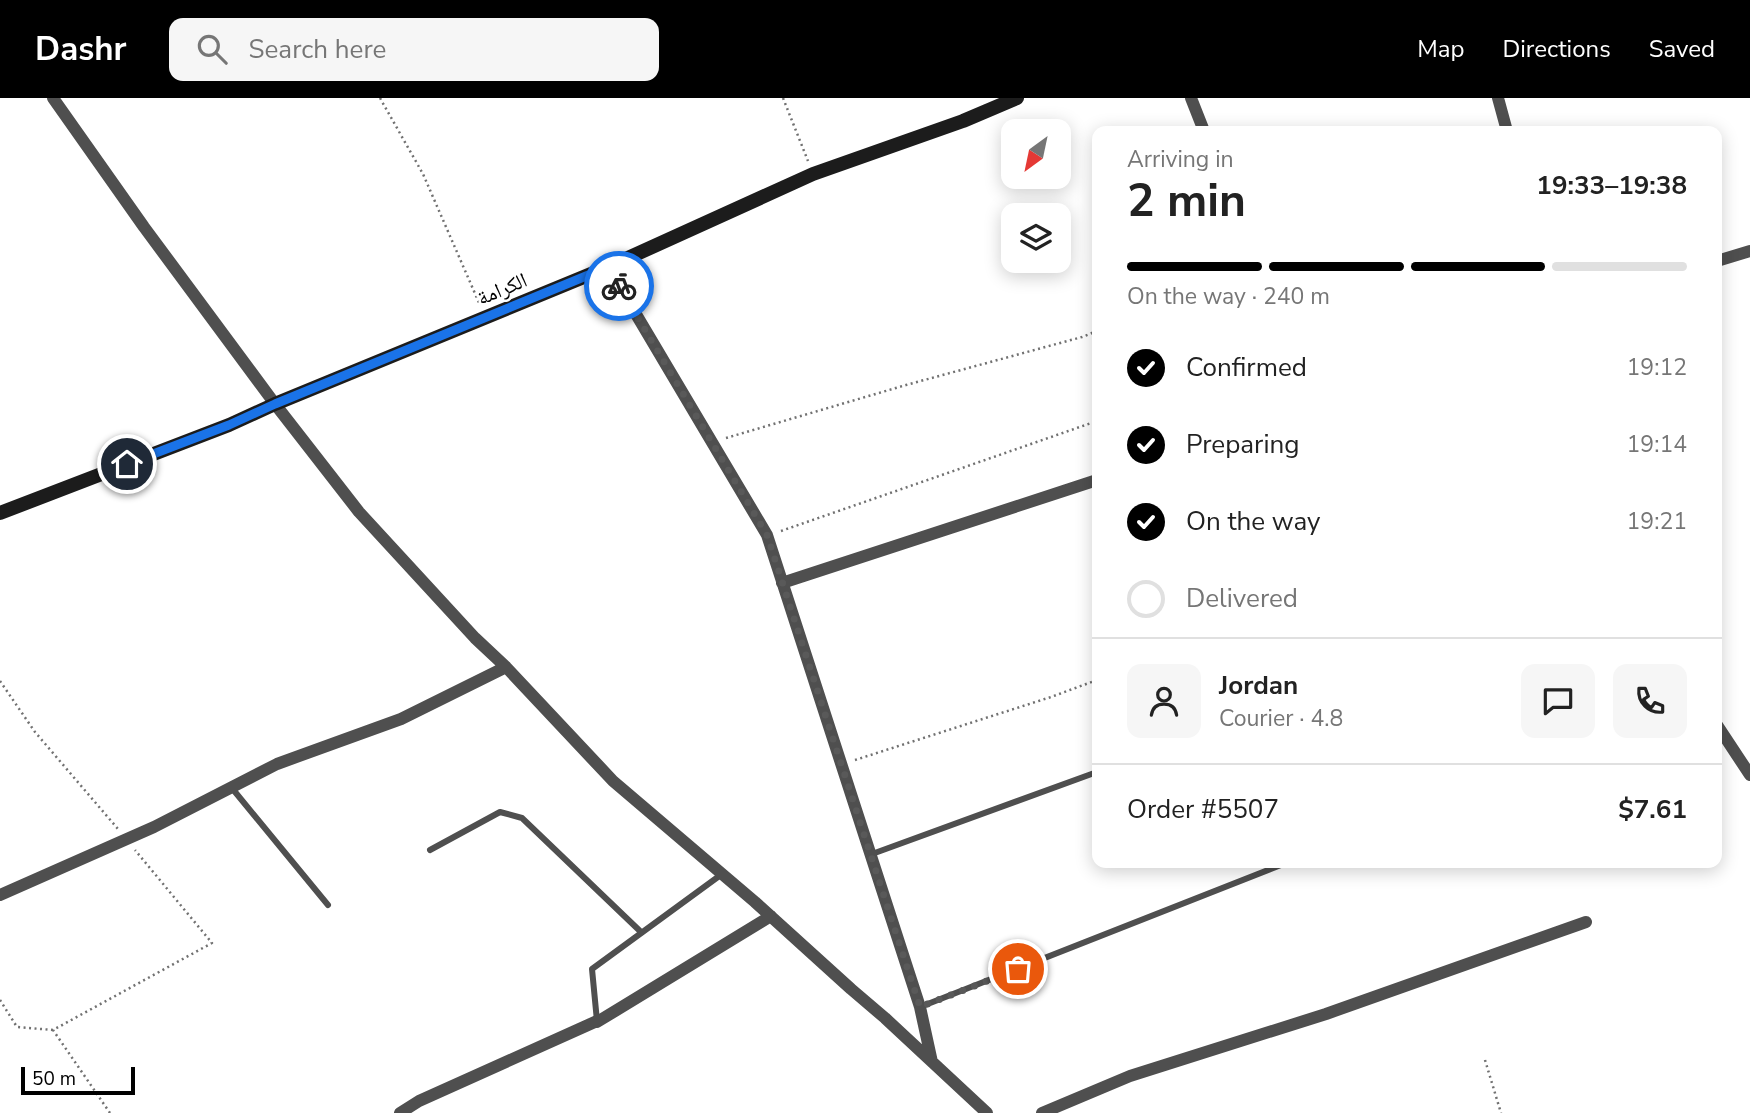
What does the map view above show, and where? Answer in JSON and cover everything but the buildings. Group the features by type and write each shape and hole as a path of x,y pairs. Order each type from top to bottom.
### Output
{"main road":[{"name":"الكرامة","path":"0,513 229,425 486,318 608,267 813,174 963,121 1017,98"}],"street":[{"path":"53,98 144,227 359,512 475,638 506,667 613,781 771,916 986,1113"},
{"path":"1191,98 1202,126"},
{"path":"1498,98 1506,126"},
{"path":"1722,259 1750,251"},
{"path":"608,267 767,535 920,1007 932,1063"},
{"path":"782,583 1092,482"},
{"path":"0,895 154,827 277,764 401,719 506,667"},
{"path":"1722,733 1750,775"},
{"path":"400,1113 419,1101 597,1021 771,916"},
{"path":"1042,1113 1130,1076 1326,1014 1586,922"}],"lane":[{"path":"872,854 1092,774"},
{"path":"231,788 328,905"},
{"path":"430,850 500,811 522,818 641,932"},
{"path":"920,1007 1273,868"},
{"path":"597,1021 592,970 722,874"}],"path":[{"path":"380,98 423,174 486,318"},
{"path":"783,98 813,174"},
{"path":"712,442 1092,333"},
{"path":"767,535 1092,423"},
{"path":"0,681 35,732 212,943 53,1030 17,1027 0,1000"},
{"path":"841,765 1092,682"},
{"path":"53,1030 110,1113"},
{"path":"1485,1060 1501,1113"}],"way so far":[{"path":"619,286 767,535 920,1007 1018,969"}],"route":[{"path":"127,464 229,425 608,267 619,286"}]}
